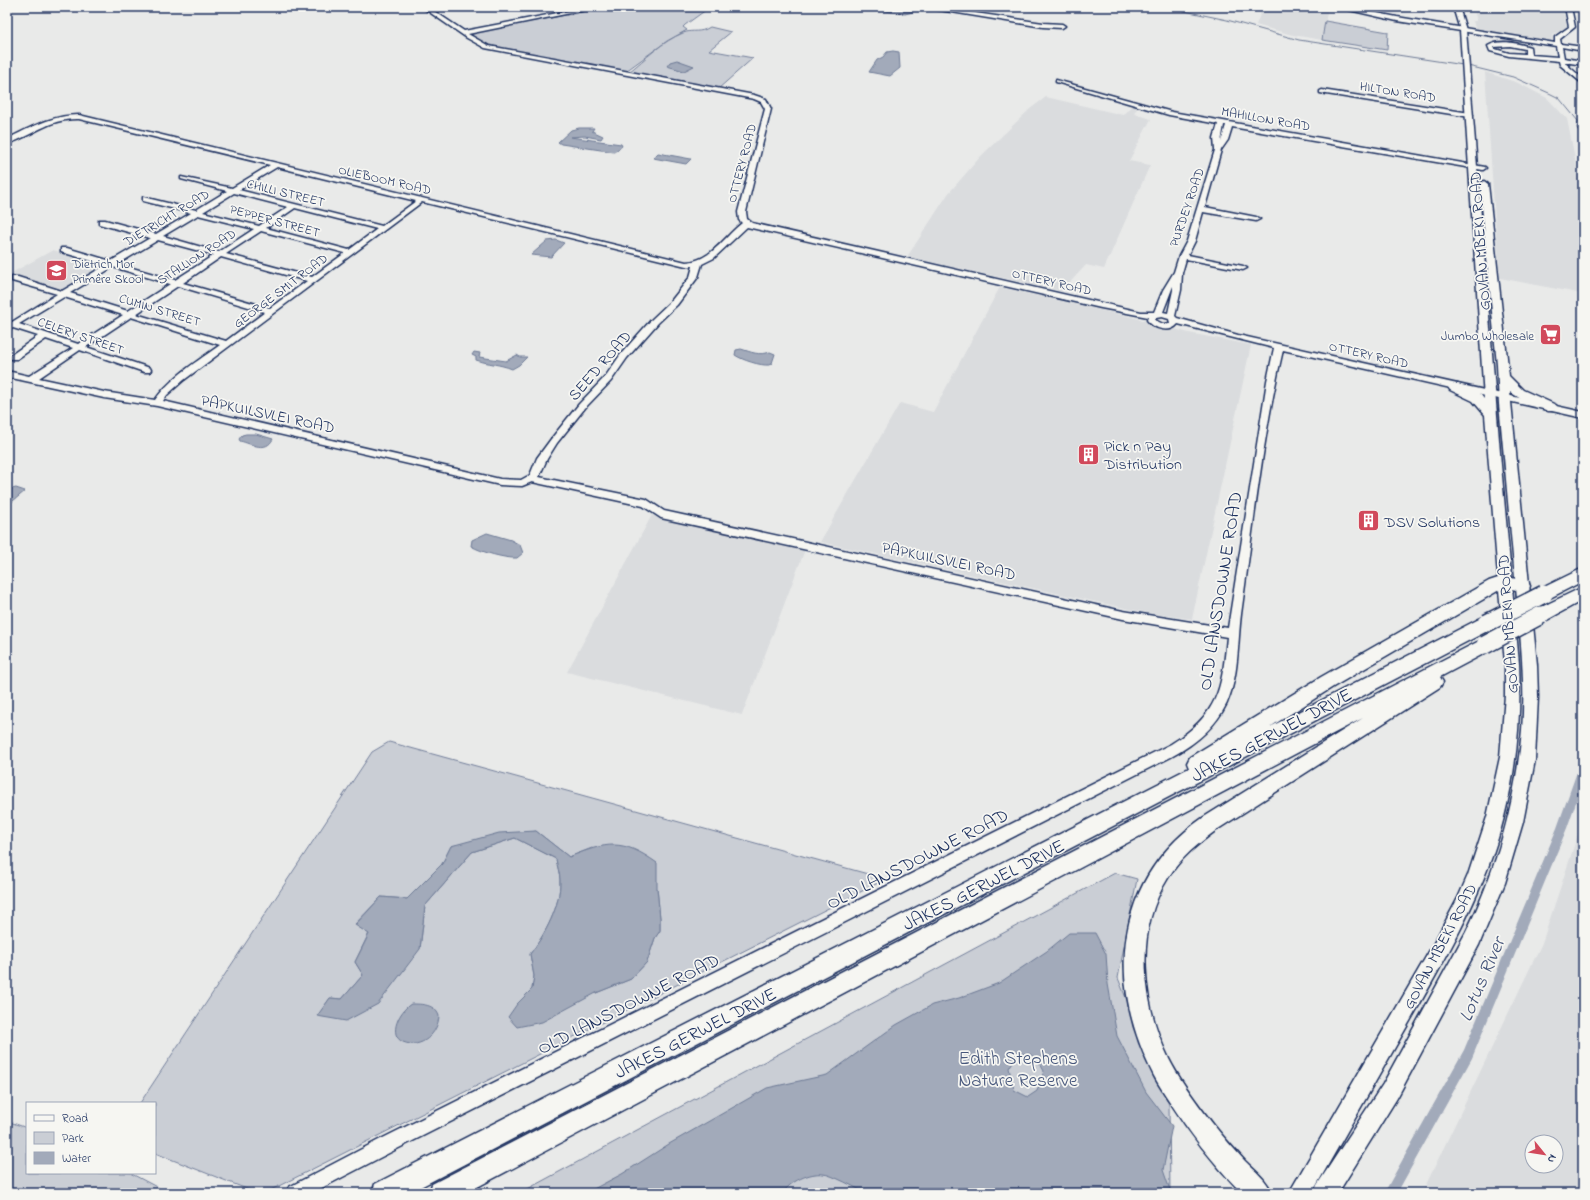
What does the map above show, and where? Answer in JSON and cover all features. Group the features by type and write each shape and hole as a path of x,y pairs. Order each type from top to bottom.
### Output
{"highway":[{"name":"JAKES GERWEL DRIVE","path":"384,1193 1583,574"},
{"path":"1100,823 1327,682 1439,616 1495,585 1504,582 1522,586"},
{"name":"JAKES GERWEL DRIVE","path":"441,1193 1583,593"},
{"path":"1260,1193 1231,1166 1194,1120 1159,1063 1140,1009 1134,961 1140,915 1156,879 1180,848 1196,834 1448,673 1481,647"}],"main road":[{"name":"GOVAN MBEKI ROAD","path":"1456,7 1466,30"},
{"name":"GOVAN MBEKI ROAD","path":"1326,1193 1384,1101 1456,969 1484,914 1501,871 1519,806 1530,734 1531,683 1504,377 1478,167 1470,115 1469,66 1463,7"},
{"name":"GOVAN MBEKI ROAD","path":"1469,66 1478,120"},
{"name":"GOVAN MBEKI ROAD","path":"1300,1193 1436,957 1463,905 1482,862 1501,799 1512,724 1514,693 1491,414 1478,167 1482,156"},
{"path":"1504,377 1510,387 1519,394 1552,408"},
{"path":"1456,387 1475,384 1489,378"},
{"path":"1456,387 1477,398 1491,414"}],"street":[{"name":"OTTERY ROAD","path":"425,7 463,33 491,48 764,100 768,104 768,109 742,212 742,218 747,224 800,238 1101,306 1142,317 1155,317"},
{"path":"463,33 597,7"},
{"path":"924,7 1043,25 1062,26"},
{"path":"1339,7 1375,12 1466,30 1583,48"},
{"path":"1568,7 1575,28 1557,38 1560,60 1565,67 1583,82"},
{"path":"1528,57 1528,48 1504,44 1491,46 1493,51 1528,57 1583,63"},
{"name":"MAHILLON ROAD","path":"1058,81 1163,112 1478,167"},
{"name":"HILTON ROAD","path":"1322,92 1470,115"},
{"name":"OLIEBOOM ROAD","path":"7,142 56,119 74,116 672,262 690,265 698,264"},
{"name":"PURDEY ROAD","path":"1218,150 1217,138 1222,122"},
{"name":"PURDEY ROAD","path":"1155,317 1167,290 1178,272 1183,256 1191,241 1218,150 1225,140 1230,124"},
{"name":"DIETRICHT ROAD","path":"9,325 275,165"},
{"name":"CHILLI STREET","path":"183,178 382,228"},
{"name":"PEPPER STREET","path":"146,199 350,252"},
{"name":"GEORGE SMIT ROAD","path":"157,403 171,386 421,200"},
{"name":"STALLION ROAD","path":"31,380 294,206"},
{"path":"1201,209 1256,219"},
{"path":"102,222 155,238 312,280"},
{"path":"698,264 708,259 735,232 747,224"},
{"path":"64,250 270,311"},
{"path":"1183,256 1243,268"},
{"name":"SEED ROAD","path":"532,479 536,474 542,458 554,441 582,406 608,379 624,356 674,302 694,277 698,264"},
{"name":"PURDEY ROAD","path":"1173,321 1178,272"},
{"name":"CUMIN STREET","path":"16,279 227,344"},
{"path":"1155,317 1162,327 1173,321"},
{"path":"1155,317 1173,321"},
{"name":"OTTERY ROAD","path":"1173,321 1490,395 1583,415"},
{"name":"CELERY STREET","path":"9,325 148,370"},
{"path":"14,357 44,336"},
{"name":"OLD LANSDOWNE ROAD","path":"295,1193 382,1147 1183,745 1202,728 1216,712 1222,701 1229,680 1232,634 1278,346"},
{"name":"PAPKUILSVLEI ROAD","path":"7,374 104,395 157,403 500,482 522,484 532,479 646,504 661,514 1123,615 1232,634"}],"shaded area":[{"path":"1263,7 1328,7 1322,40 1293,35 1256,25"},
{"path":"1473,7 1563,7 1567,28 1552,35 1553,40 1550,41 1481,31 1475,28 1473,21 1477,21"},
{"path":"1485,72 1518,83 1547,98 1567,119 1583,199 1583,294 1500,278"},
{"path":"1046,97 1123,115 1132,106 1138,108 1133,113 1151,119 1129,161 1150,165 1104,269 1086,265 1062,291 907,257 948,194 981,156 1030,109"},
{"name":"Dietrich Mor Primêre Skool","path":"53,250 105,266 63,292 8,275"},
{"path":"1000,287 1132,317 1189,333 1251,345 1192,619 1152,614 820,542 900,403 933,412"},
{"path":"652,515 806,547 742,715 567,672"},
{"path":"1583,819 1583,1193 1422,1193 1542,943"}],"green space":[{"path":"608,7 710,7 683,27 687,30 667,41 626,71 497,48 487,45 470,36 471,33"},
{"path":"1325,21 1388,32 1387,50 1322,40"},
{"path":"710,27 731,32 709,50 753,58 718,89 629,72 654,51 676,36"},
{"path":"389,742 886,879 265,1193 257,1193 156,1153 156,1102 141,1102 372,752","holes":["536,831 569,857 592,848 657,888 660,930 655,938 647,962 631,979 596,993 517,1004 532,989 534,976 530,954 541,938 555,909 560,890 560,875 556,859 515,838 472,852 425,906 420,949 318,1016 330,998 342,999 363,975 355,962 369,933 355,924 381,897 407,899 442,864 451,846"]},
{"name":"Edith Stephens Nature Reserve","path":"1115,873 1137,879 1118,978 1169,1105 1170,1193 520,1193"},
{"path":"7,1121 26,1128 26,1174 132,1174 168,1193 7,1193"}],"water":[{"path":"899,7 913,12 905,14 866,8"},
{"path":"887,52 899,52 900,68 890,76 869,72 877,60 883,57"},
{"path":"677,60 694,66 684,71 667,66 670,62"},
{"path":"579,128 594,128 592,131 603,136 601,139 585,136 570,137 621,144 622,146 614,152 561,144 558,142 571,130"},
{"path":"658,153 691,159 686,164 653,158"},
{"path":"556,240 564,243 551,257 531,255 547,241"},
{"path":"741,349 755,353 762,354 770,352 775,354 772,363 769,365 761,365 747,361 735,355 736,350"},
{"path":"474,352 480,353 479,357 506,361 517,355 520,357 527,357 519,365 512,369 476,360 476,357 472,355"},
{"path":"256,434 273,439 267,446 263,447 240,441 239,439 242,435"},
{"path":"16,488 25,491 7,506 7,490"},
{"path":"487,533 511,540 520,545 523,553 517,558 507,557 487,553 471,546 472,540"},
{"path":"536,831 569,857 594,848 614,845 634,849 657,863 660,931 655,938 647,962 631,979 596,993 542,1022 517,1027 508,1017 517,1004 532,989 534,976 530,954 541,938 551,919 560,890 560,875 556,859 515,838 472,852 425,906 420,949 378,1004 346,1021 317,1016 330,998 342,999 363,975 355,962 369,934 355,925 381,897 407,899 442,864 451,846 499,833"},
{"name":"Edith Stephens Nature Reserve","path":"1069,933 1095,933 1106,954 1108,984 1117,1036 1146,1092 1172,1126 1163,1170 1171,1193 866,1193 832,1176 818,1174 806,1176 800,1179 790,1185 783,1193 586,1193 622,1174 669,1144 767,1088 827,1075 896,1025 932,1005 959,998 999,983 1047,951","holes":["1018,1054 1030,1054 1039,1062 1044,1071 1037,1091 1028,1097 1014,1090 1009,1068"]},
{"path":"411,1004 431,1007 439,1016 436,1028 432,1034 422,1042 416,1044 403,1042 398,1039 396,1034 399,1017"}],"waterway":[{"path":"1166,7 1227,20 1299,40 1463,65"},
{"path":"1468,66 1513,77 1559,98 1578,121 1577,128 1583,140"},
{"name":"Lotus River","path":"1390,1193 1468,1054 1562,828 1583,769"}],"place":[{"name":"Dietrich Mor Primêre Skool","path":"57,270"},
{"name":"Jumbo Wholesale","path":"1550,335"},
{"name":"Pick n Pay Distribution","path":"1088,454"},
{"name":"DSV Solutions","path":"1369,521"}]}
